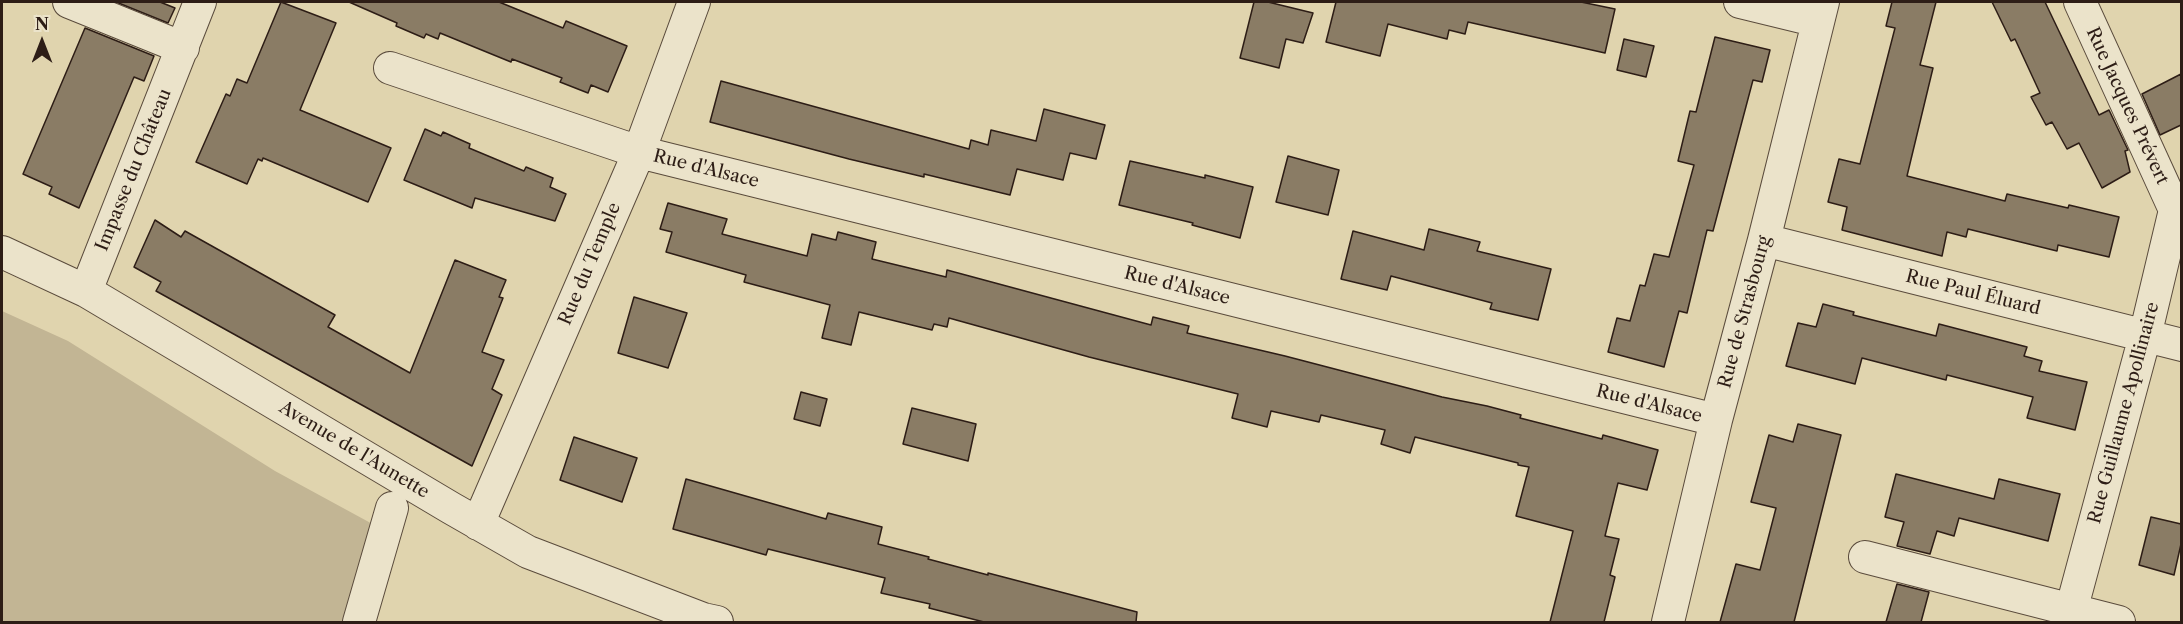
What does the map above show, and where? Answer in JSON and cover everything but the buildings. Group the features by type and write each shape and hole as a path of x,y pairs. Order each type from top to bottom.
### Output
{"street":[{"path":"69,2 183,48"},
{"name":"Impasse du Château","path":"86,291 200,2"},
{"name":"Rue du Temple","path":"478,524 639,152 694,2"},
{"path":"1740,2 1820,11"},
{"name":"Rue Jacques Prévert","path":"2080,2 2178,208"},
{"name":"Rue de Strasbourg","path":"1668,622 1716,420 1764,240 1820,11"},
{"name":"Rue d'Alsace","path":"390,68 639,152 1716,420"},
{"name":"Rue Guillaume Apollinaire","path":"2070,616 2178,208"},
{"name":"Rue Paul Éluard","path":"1764,240 2181,345"},
{"name":"Avenue de l'Aunette","path":"2,252 86,291 528,552 703,619 717,622"},
{"path":"359,622 368,584 392,508"},
{"path":"1865,557 2070,616 2119,622"}],"shaded area":[{"path":"2,311 68,341 275,471 378,527 355,622 2,622"}]}
